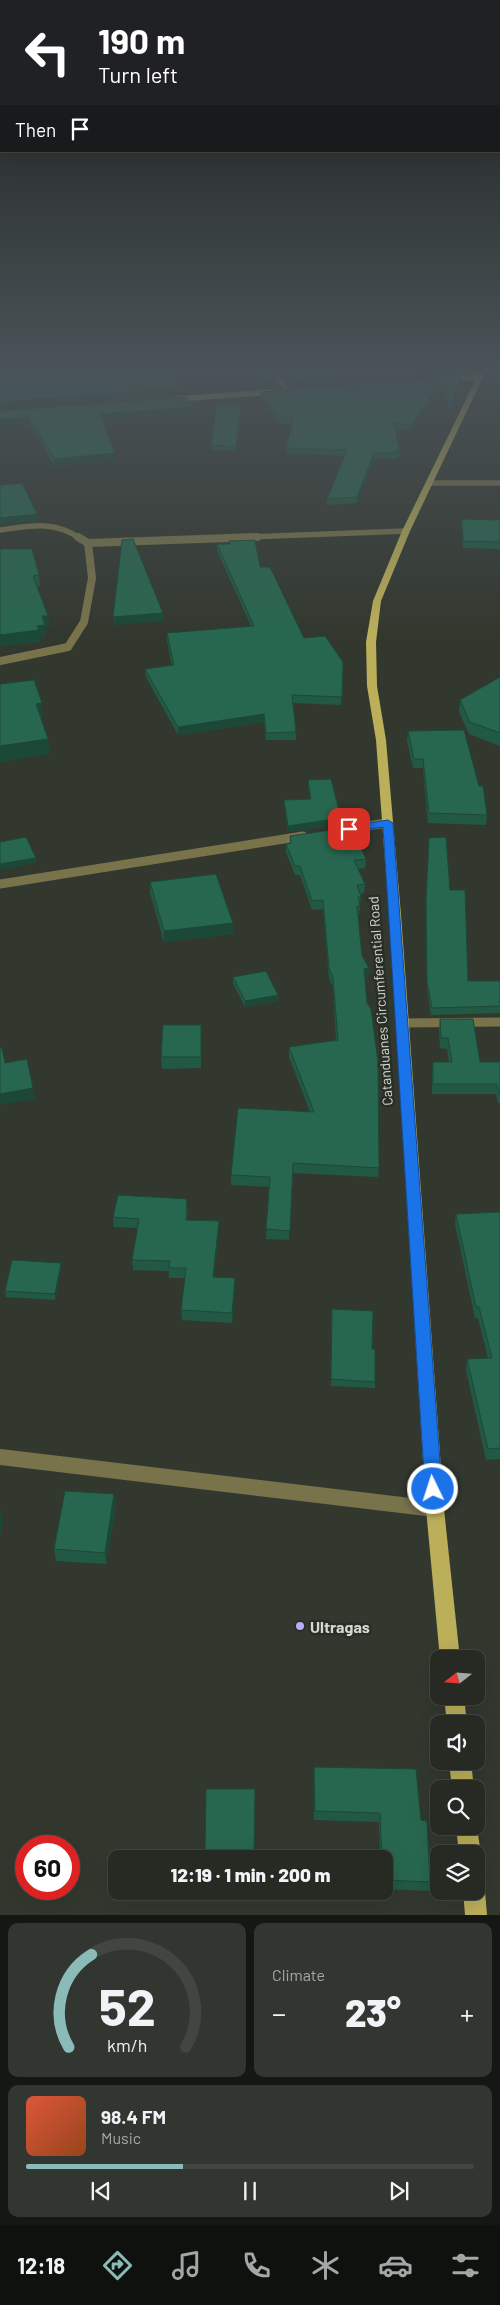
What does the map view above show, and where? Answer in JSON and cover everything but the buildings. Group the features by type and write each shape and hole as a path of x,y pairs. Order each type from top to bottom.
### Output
{"main road":[{"name":"Catanduanes Circumferential Road","path":"442,455 406,531 377,601 371,642 372,686 381,740 388,823 434,1509 449,1650"},
{"path":"475,1900 476,1915"}],"street":[{"path":"429,483 500,484"},
{"path":"0,530 48,526 64,528 80,540 88,543 406,531"},
{"path":"0,661 68,647 84,622 92,578 88,543"},
{"path":"329,832 388,823"},
{"path":"0,884 310,835"},
{"path":"402,1023 500,1022"},
{"path":"0,1457 434,1509"}],"place":[{"name":"Ultragas","path":"300,1626"}],"route":[{"path":"349,829 388,823 433,1489"}]}
